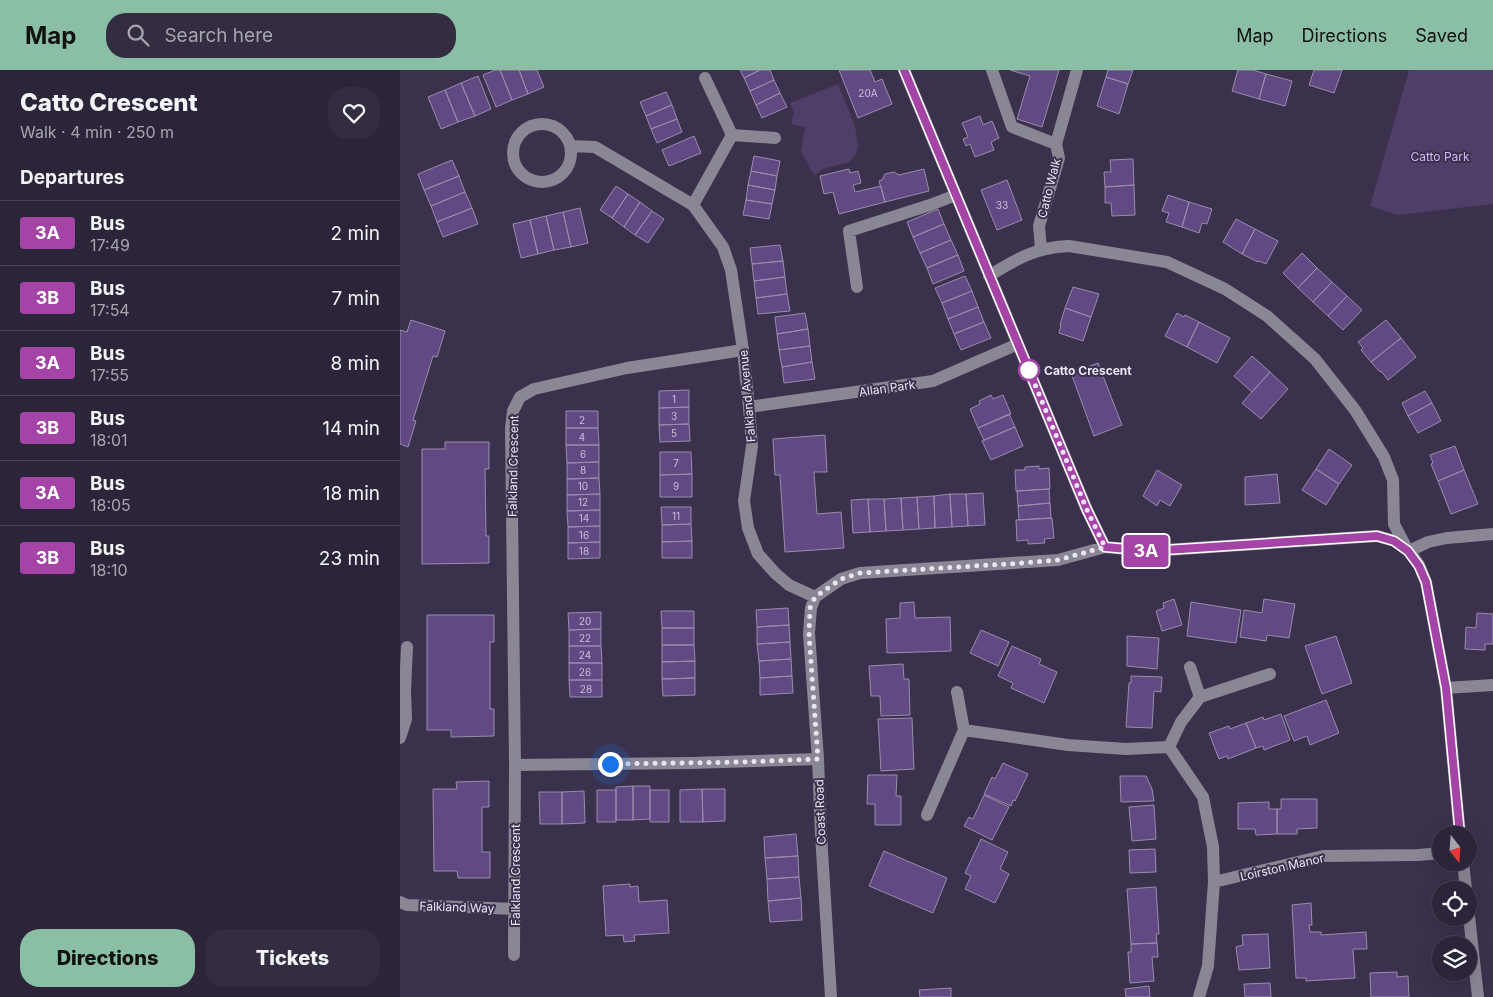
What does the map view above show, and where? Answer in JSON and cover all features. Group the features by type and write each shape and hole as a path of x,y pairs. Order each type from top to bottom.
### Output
{"street":[{"path":"904,70 1087,510 1105,547"},
{"path":"992,70 1012,127 1056,144"},
{"name":"Catto Walk","path":"1041,249 1039,226 1059,158 1056,144 1077,70"},
{"path":"705,78 732,135"},
{"path":"538,124 549,124 559,128 571,146 571,157 568,167 552,181 541,182 531,180 522,174 515,165 513,155 514,144 520,134 528,127 538,124"},
{"path":"732,135 775,138"},
{"path":"694,205 732,135"},
{"name":"Falkland Avenue","path":"571,146 595,146 694,205 723,247 731,270 749,407 752,446 744,501 748,528 758,554 776,574 789,585 815,597"},
{"path":"857,287 849,231 930,205 956,194"},
{"path":"989,276 1018,259 1041,249 1054,246 1069,246 1167,262 1225,289 1266,316 1315,360 1355,410 1384,457 1393,480 1394,524 1408,551 1419,566 1426,582 1446,688 1459,826"},
{"name":"Allan Park","path":"749,407 933,381 1018,344"},
{"name":"Falkland Crescent","path":"514,955 515,765 511,428 513,411 520,397 534,389 618,370 743,350"},
{"path":"1408,551 1428,542 1447,538 1493,534"},
{"path":"815,597 841,579 860,573 1058,560 1105,547 1150,551 1377,536 1394,541 1408,551"},
{"name":"Coast Road","path":"815,597 810,608 809,633 831,997"},
{"path":"400,738 406,719 403,690 407,647"},
{"path":"1190,668 1200,697"},
{"path":"1169,747 1181,722 1200,697 1270,674"},
{"path":"1446,688 1493,685"},
{"path":"927,815 964,730 957,692"},
{"path":"964,730 1068,745 1126,749 1169,747"},
{"path":"1169,747 1203,797 1213,846 1214,882 1208,966 1199,997"},
{"path":"515,765 818,759"},
{"name":"Loirston Manor","path":"1214,882 1323,856 1432,854"},
{"name":"Falkland Way","path":"400,902 406,905 515,909"},
{"path":"1470,926 1478,997"}],"green space":[{"name":"Catto Park","path":"1409,70 1493,70 1493,204 1398,215 1370,206"},
{"path":"838,84 855,126 858,146 856,154 849,162 823,169 814,175 801,152 805,127 791,124 794,113 790,103"}],"building":[{"path":"500,70 512,100 496,107 483,75"},
{"path":"500,70 519,70 528,94 512,100"},
{"path":"519,70 537,70 544,87 528,94"},
{"path":"740,70 760,70 744,78"},
{"path":"760,70 770,70 774,80 750,91 744,78"},
{"path":"839,70 870,70 875,82 882,79 892,104 858,118"},
{"path":"1010,70 1059,70 1042,127 1017,119 1030,76"},
{"path":"1108,70 1133,70 1128,84 1106,77"},
{"path":"1238,70 1253,70 1266,74 1259,99 1232,91"},
{"path":"1314,70 1342,70 1334,93 1309,85"},
{"path":"1266,74 1292,81 1285,106 1259,99"},
{"path":"478,76 491,109 475,116 461,83"},
{"path":"1106,77 1128,84 1119,114 1097,106"},
{"path":"774,80 780,93 756,105 750,91"},
{"path":"461,83 475,116 458,122 445,90"},
{"path":"445,90 458,122 441,129 428,97"},
{"path":"666,92 672,105 646,116 640,102"},
{"path":"780,93 787,107 762,118 756,105"},
{"path":"672,105 677,119 651,129 646,116"},
{"path":"980,116 983,125 992,121 999,138 991,142 994,150 975,157 970,144 966,146 963,139 968,137 962,123"},
{"path":"677,119 682,132 657,143 651,129"},
{"path":"694,136 701,153 669,166 662,150"},
{"path":"754,156 780,161 777,176 751,171"},
{"path":"1133,159 1134,185 1105,187 1104,172 1111,172 1110,160"},
{"path":"452,160 459,176 424,190 418,174"},
{"path":"849,169 850,173 858,171 861,183 853,185 855,192 881,186 885,202 839,214 833,192 824,194 820,176"},
{"path":"924,169 929,191 885,202 879,181 882,180 885,174 894,172 899,175"},
{"path":"751,171 777,176 775,190 748,185"},
{"path":"459,176 465,192 431,206 424,190"},
{"path":"1007,180 1022,220 997,230 981,190"},
{"path":"748,185 775,190 772,204 746,200"},
{"path":"1134,185 1135,215 1112,216 1111,203 1105,203 1105,187"},
{"path":"616,186 628,194 612,218 600,210"},
{"path":"465,192 472,208 437,222 431,206"},
{"path":"628,194 640,202 624,227 612,218"},
{"path":"1168,195 1189,202 1182,227 1166,222 1169,213 1162,211"},
{"path":"746,200 772,204 769,219 743,215"},
{"path":"640,202 652,211 635,235 624,227"},
{"path":"1189,202 1212,209 1207,224 1202,223 1199,233 1182,227"},
{"path":"472,208 478,224 443,237 437,222"},
{"path":"580,208 588,243 571,247 563,212"},
{"path":"938,209 944,224 913,237 907,222"},
{"path":"652,211 664,219 648,243 635,235"},
{"path":"563,212 571,247 554,250 546,216"},
{"path":"546,216 554,250 538,254 530,220"},
{"path":"1236,219 1255,229 1242,254 1223,242"},
{"path":"530,220 538,254 521,258 513,224"},
{"path":"944,224 951,240 920,253 913,237"},
{"path":"1255,229 1278,241 1266,264 1242,254"},
{"path":"951,240 958,255 927,268 920,253"},
{"path":"780,245 783,261 752,264 750,248"},
{"path":"1302,253 1317,268 1298,288 1283,273"},
{"path":"958,255 964,271 933,284 927,268"},
{"path":"783,261 785,277 754,281 752,264"},
{"path":"1317,268 1332,282 1313,302 1298,288"},
{"path":"965,276 972,291 942,303 935,288"},
{"path":"785,277 787,294 756,298 754,281"},
{"path":"1332,282 1347,296 1328,316 1313,302"},
{"path":"1073,287 1099,294 1091,317 1065,308"},
{"path":"972,291 978,307 948,319 942,303"},
{"path":"787,294 790,311 758,314 756,298"},
{"path":"1347,296 1362,310 1343,330 1328,316"},
{"path":"978,307 984,322 954,334 948,319"},
{"path":"1065,308 1091,317 1083,341 1059,333"},
{"path":"805,313 808,329 777,334 775,317"},
{"path":"1177,313 1199,322 1187,347 1165,336"},
{"path":"411,320 445,331 437,357 433,356 413,420 416,421 408,447 400,444 400,330 407,332"},
{"path":"1386,320 1401,338 1371,362 1361,350 1363,348 1358,342"},
{"path":"984,322 991,338 961,350 954,334"},
{"path":"1199,322 1230,338 1217,363 1187,347"},
{"path":"808,329 810,346 779,350 777,334"},
{"path":"1401,338 1416,357 1388,380 1371,362"},
{"path":"810,346 812,362 782,367 779,350"},
{"path":"1252,356 1270,372 1252,392 1234,376"},
{"path":"812,362 815,379 784,383 782,367"},
{"path":"1098,363 1122,425 1094,436 1071,373"},
{"path":"1270,372 1288,389 1261,419 1242,403"},
{"path":"689,390 689,407 659,408 659,391"},
{"path":"1425,391 1432,403 1408,416 1402,403"},
{"path":"991,395 993,399 1003,395 1011,414 978,428 970,409 980,404 979,401"},
{"path":"1432,403 1441,421 1418,433 1408,416"},
{"path":"689,407 689,424 659,425 659,408"},
{"path":"566,411 598,411 598,428 566,428"},
{"path":"1009,414 1015,427 984,440 978,428"},
{"path":"689,424 690,441 660,442 659,425"},
{"path":"1015,427 1023,446 991,460 982,441"},
{"path":"566,428 598,428 599,445 566,445"},
{"path":"825,435 827,472 814,472 817,514 841,512 844,548 785,552 780,475 775,475 773,439"},
{"path":"445,442 489,442 489,469 485,469 486,536 489,536 489,563 422,564 422,449 445,449"},
{"path":"566,445 599,445 599,462 567,463"},
{"path":"1455,446 1464,470 1438,481 1431,464 1433,463 1430,455"},
{"path":"1329,449 1352,465 1339,484 1316,469"},
{"path":"660,452 691,452 692,474 660,475"},
{"path":"599,462 599,478 567,479 567,463"},
{"path":"1039,466 1039,469 1049,468 1050,489 1016,491 1015,470 1025,470 1025,467"},
{"path":"1316,469 1339,484 1326,505 1302,490"},
{"path":"1157,470 1182,485 1170,506 1160,500 1157,506 1143,496"},
{"path":"1464,470 1478,504 1451,514 1438,481"},
{"path":"692,474 692,497 660,497 660,475"},
{"path":"1277,474 1280,503 1245,505 1245,477"},
{"path":"599,478 600,494 567,495 567,479"},
{"path":"1049,489 1050,503 1018,506 1017,491"},
{"path":"983,493 985,525 968,526 966,494"},
{"path":"600,494 600,510 567,511 567,495"},
{"path":"950,494 952,527 935,528 934,496"},
{"path":"950,494 966,494 968,526 952,527"},
{"path":"934,496 935,528 919,529 917,497"},
{"path":"917,497 919,529 903,530 901,498"},
{"path":"901,498 903,530 886,531 884,499"},
{"path":"868,499 870,532 853,533 851,500"},
{"path":"868,499 884,499 886,531 870,532"},
{"path":"1050,503 1051,518 1019,520 1018,506"},
{"path":"661,507 691,507 691,524 662,525"},
{"path":"600,510 600,526 568,527 567,511"},
{"path":"1052,518 1054,538 1044,539 1045,543 1028,544 1028,540 1017,541 1016,520"},
{"path":"691,524 692,541 662,542 662,525"},
{"path":"600,526 600,542 568,543 568,527"},
{"path":"692,541 692,558 662,558 662,542"},
{"path":"600,542 600,558 568,559 568,543"},
{"path":"1174,599 1182,625 1162,631 1156,611 1164,608 1163,603"},
{"path":"1264,599 1295,604 1289,638 1267,635 1266,641 1240,637 1244,610 1262,613"},
{"path":"914,602 915,618 950,617 951,651 887,653 886,619 900,618 900,603"},
{"path":"1191,602 1241,610 1236,643 1187,636"},
{"path":"788,608 789,625 757,627 756,610"},
{"path":"661,611 694,611 694,628 662,628"},
{"path":"601,612 601,629 569,630 568,613"},
{"path":"1477,613 1493,614 1493,644 1485,644 1485,650 1465,649 1466,627 1476,628"},
{"path":"427,615 494,615 494,642 490,642 490,709 494,709 494,736 451,737 451,730 427,730"},
{"path":"789,625 790,642 757,644 757,627"},
{"path":"662,628 694,628 694,645 662,645"},
{"path":"601,629 601,646 569,646 569,630"},
{"path":"981,630 1009,642 998,666 970,653"},
{"path":"1127,636 1159,638 1157,669 1127,666"},
{"path":"1336,636 1352,683 1322,694 1305,646"},
{"path":"790,642 791,659 759,661 757,644"},
{"path":"662,645 694,645 695,661 662,662"},
{"path":"569,646 601,646 602,663 569,663"},
{"path":"1012,646 1041,659 1039,664 1057,672 1044,703 1011,688 1013,683 998,676"},
{"path":"791,659 792,676 760,678 759,661"},
{"path":"695,661 695,678 662,679 662,662"},
{"path":"569,663 602,663 602,680 569,680"},
{"path":"903,664 904,679 909,679 910,715 881,716 880,696 871,696 869,666"},
{"path":"792,676 793,693 760,695 760,678"},
{"path":"1131,676 1162,677 1161,692 1154,691 1152,728 1126,727"},
{"path":"695,678 695,695 663,696 662,679"},
{"path":"569,680 602,680 602,697 570,697"},
{"path":"1326,700 1339,733 1310,745 1307,736 1294,741 1284,716"},
{"path":"1281,714 1290,740 1264,750 1263,746 1256,748 1246,723 1263,717 1264,720"},
{"path":"912,718 914,769 881,771 878,719"},
{"path":"1246,723 1256,748 1228,759 1227,756 1219,759 1209,733 1229,726 1230,729"},
{"path":"1003,763 1028,774 1011,806 984,794 992,777 995,779"},
{"path":"868,775 897,775 896,796 901,796 901,825 875,825 875,804 867,804"},
{"path":"1120,776 1146,776 1152,789 1154,801 1121,802"},
{"path":"489,781 489,807 482,807 482,852 490,852 490,878 458,878 457,871 434,871 433,789 457,789 456,782"},
{"path":"633,786 650,786 650,819 633,820"},
{"path":"633,786 633,820 616,820 616,787"},
{"path":"702,789 725,789 725,821 703,822"},
{"path":"702,789 703,822 680,822 680,790"},
{"path":"597,790 616,790 616,822 597,822"},
{"path":"650,790 669,790 669,822 650,822"},
{"path":"584,791 585,823 562,824 562,792"},
{"path":"539,792 562,792 562,824 540,824"},
{"path":"984,795 1009,807 992,840 964,826 969,817 973,819"},
{"path":"1281,799 1317,799 1317,828 1297,829 1297,834 1277,834 1277,809 1281,809"},
{"path":"1269,802 1269,809 1277,809 1277,834 1256,835 1255,829 1238,829 1238,803"},
{"path":"1154,805 1156,839 1132,841 1129,807"},
{"path":"796,834 798,856 765,858 764,837"},
{"path":"981,839 1008,852 1000,869 1009,874 995,903 965,889 971,876 965,873"},
{"path":"1155,849 1156,872 1130,873 1129,850"},
{"path":"884,851 947,878 933,913 869,886"},
{"path":"798,856 799,877 767,879 765,858"},
{"path":"799,877 801,898 768,901 767,879"},
{"path":"630,884 630,887 638,886 639,902 667,900 669,933 634,935 635,941 624,942 623,935 606,936 603,886"},
{"path":"1156,887 1159,934 1156,934 1157,943 1131,944 1127,889"},
{"path":"801,898 802,920 770,922 768,901"},
{"path":"1311,903 1312,925 1309,925 1310,932 1321,932 1321,935 1366,932 1367,949 1353,949 1355,978 1306,981 1306,978 1296,978 1292,905"},
{"path":"1268,934 1270,968 1239,970 1236,947 1243,945 1242,935"},
{"path":"1157,943 1158,957 1152,957 1154,981 1130,983 1128,952 1131,952 1131,944"},
{"path":"1397,972 1397,977 1408,976 1409,997 1371,997 1370,973"},
{"path":"1270,983 1271,997 1245,997 1244,984"},
{"path":"1149,986 1150,997 1126,997 1125,989"},
{"path":"951,988 951,997 920,997 919,990"}],"bus line":[{"name":"3A","path":"904,70 1087,510 1105,547 1150,551 1377,536 1394,541 1408,551 1419,566 1426,582 1446,688 1459,826"}],"place":[{"name":"Catto Crescent","path":"1029,370"}],"route":[{"path":"610,764 818,759 809,633 810,608 815,597 841,579 860,573 1058,560 1105,547 1087,510 1029,370"}]}
